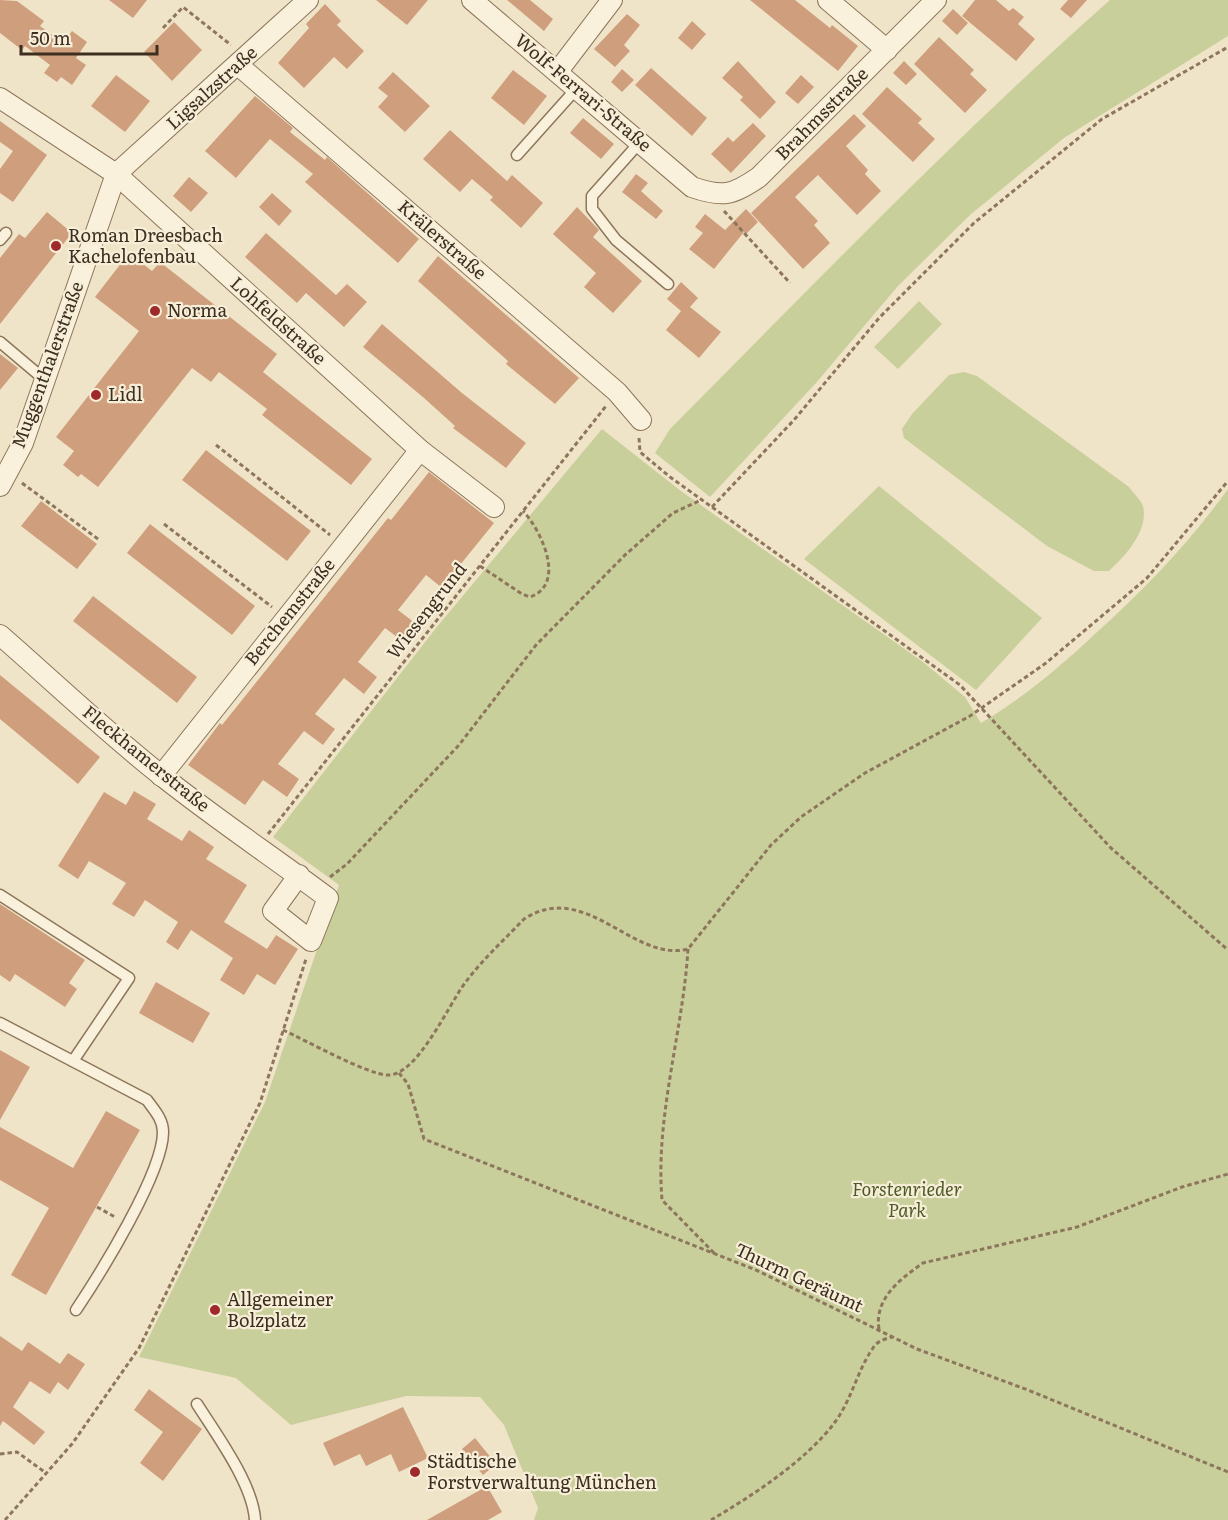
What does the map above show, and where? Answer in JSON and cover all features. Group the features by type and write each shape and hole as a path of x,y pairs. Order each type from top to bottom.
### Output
{"street":[{"name":"Ligsalzstraße","path":"116,174 308,0"},
{"name":"Wolf-Ferrari-Straße","path":"472,0 692,187 714,195"},
{"path":"558,71 612,0"},
{"path":"828,0 887,50"},
{"name":"Brahmsstraße","path":"714,195 737,192 759,177 936,0"},
{"name":"Krälerstraße","path":"243,61 617,392 641,420"},
{"name":"Lohfeldstraße","path":"0,98 116,174 420,450 494,507"},
{"name":"Muggenthalerstraße","path":"4,479 23,442 116,174"},
{"name":"Berchemstraße","path":"161,776 420,450"},
{"name":"Fleckhamerstraße","path":"0,635 161,776 316,888"},
{"path":"299,875 273,911 311,941 328,898 316,888"}],"lane":[{"path":"517,155 577,88"},
{"path":"640,142 592,196 592,209 616,240 668,285"},
{"path":"0,342 45,380"},
{"path":"0,895 129,978 73,1061"},
{"path":"0,1023 147,1100 159,1116 163,1132 159,1150 127,1224 105,1267 76,1310"},
{"path":"197,1404 243,1483 255,1512 255,1520"}],"path":[{"path":"163,28 183,7 243,61"},
{"path":"712,507 794,420 879,318 974,223 1102,119 1228,47"},
{"path":"714,195 716,203 790,283"},
{"name":"Wiesengrund","path":"258,847 617,392"},
{"path":"638,444 640,452 653,464 701,500 960,685 1111,848 1228,950"},
{"path":"216,445 344,545"},
{"path":"4,479 98,539"},
{"path":"283,1030 369,1070 388,1075 399,1073 430,1040 465,983 524,919 535,912 559,907 579,911 656,946 675,952 688,948 771,845 801,817 855,779 950,728 1046,663 1147,578 1228,481"},
{"path":"316,888 347,864 459,745 536,645 600,580 673,513 701,500"},
{"path":"480,566 530,597 542,589 548,576 544,544 540,533 523,511"},
{"path":"164,524 286,618"},
{"path":"5,1520 72,1444 139,1348 260,1103 311,941"},
{"path":"688,948 686,989 659,1164 662,1200 716,1254"},
{"name":"Thurm Geräumt","path":"399,1073 408,1083 424,1139 756,1270 810,1299 917,1349 1028,1390 1228,1472"},
{"path":"879,1330 879,1312 885,1299 903,1277 922,1263 1077,1227 1182,1187 1228,1174"},
{"path":"97,1207 127,1224"},
{"path":"711,1520 772,1479 814,1446 834,1424 851,1398 873,1348 883,1340 892,1337"},
{"path":"0,1454 17,1452 46,1473"}],"green space":[{"path":"1110,0 1228,0 1228,36 1064,138 970,215 898,286 816,383 710,497 655,453 670,429 886,211"},
{"path":"919,301 942,324 898,369 874,347"},
{"path":"964,372 977,376 1129,487 1141,501 1144,515 1139,534 1122,558 1109,571 1094,571 1047,546 904,438 902,429 912,414 949,375"},
{"name":"Forstenrieder Park","path":"602,429 681,491 923,662 965,697 981,723 1041,681 1114,616 1182,547 1228,489 1228,1520 534,1520 538,1508 504,1425 480,1397 406,1396 291,1425 236,1378 139,1357 265,1102 339,885 273,837 436,628"},
{"path":"879,486 1042,618 976,690 804,559"}],"building":[{"path":"0,0 17,1 44,21 40,26 63,43 72,31 87,42 76,58 86,65 72,85 61,77 57,82 44,73 50,65 25,46 22,50 0,33"},
{"path":"109,0 147,0 133,18"},
{"path":"376,0 428,0 407,25"},
{"path":"507,0 530,0 553,19 544,31"},
{"path":"750,0 795,0 830,28 832,25 858,46 838,71"},
{"path":"975,0 996,0 1009,11 1013,8 1024,17 1018,24 1035,39 1016,61 962,16"},
{"path":"1068,0 1087,0 1071,18 1060,9"},
{"path":"325,4 341,21 337,25 364,51 347,69 334,57 304,88 278,63 309,28 306,24"},
{"path":"953,9 968,23 957,35 942,21"},
{"path":"627,14 640,25 624,45 630,51 615,67 594,49"},
{"path":"692,21 706,34 692,50 678,38"},
{"path":"174,22 202,50 172,81 144,52"},
{"path":"939,37 974,70 970,74 987,90 965,113 914,64"},
{"path":"738,61 776,102 760,119 740,100 743,97 722,78"},
{"path":"904,61 917,74 906,85 893,73"},
{"path":"651,68 707,118 692,136 635,85"},
{"path":"622,69 634,80 622,92 611,82"},
{"path":"513,70 547,96 524,125 491,98"},
{"path":"393,72 430,106 405,132 378,107 388,96 378,88"},
{"path":"116,75 150,101 125,132 91,106"},
{"path":"801,75 814,87 798,104 785,93"},
{"path":"887,87 922,119 918,123 935,139 913,162 862,114"},
{"path":"255,96 293,128 290,132 325,160 327,157 419,239 398,263 305,182 313,174 270,139 236,178 205,151"},
{"path":"854,114 866,126 846,146 868,170 865,174 881,191 857,215 818,175 795,197 818,221 814,225 830,243 803,269 751,213"},
{"path":"583,118 614,144 601,159 570,133"},
{"path":"0,121 47,155 13,202 0,193 0,169 13,151 0,142"},
{"path":"753,123 766,136 731,173 711,154 728,137 733,142"},
{"path":"450,130 507,181 512,175 543,203 521,228 490,200 493,197 472,179 460,192 423,159"},
{"path":"636,174 648,183 641,191 663,211 656,219 622,192"},
{"path":"189,177 208,193 191,212 173,196"},
{"path":"272,193 292,211 279,226 259,207"},
{"path":"577,207 599,230 593,237 642,281 613,313 584,287 596,273 553,234"},
{"path":"746,209 758,222 746,234 744,232 714,269 689,249 703,233 695,227 705,214 725,230"},
{"path":"47,212 72,233 0,324 0,258 19,234 25,238"},
{"path":"266,233 336,295 347,284 367,302 344,327 306,293 297,303 245,257"},
{"path":"129,253 152,271 160,262 277,354 263,372 372,459 351,485 262,415 267,409 219,372 211,382 192,368 98,487 81,474 78,477 63,465 74,451 56,437 139,331 95,297"},
{"path":"438,256 579,378 555,404 506,364 508,361 418,281"},
{"path":"681,282 698,298 690,307 721,332 699,358 666,330 681,311 667,299"},
{"path":"382,324 462,393 526,443 506,468 453,428 455,426 424,398 363,347"},
{"path":"0,354 18,368 0,390"},
{"path":"206,450 311,531 287,561 182,480"},
{"path":"429,472 494,523 456,570 460,573 446,591 426,575 398,610 419,626 405,643 385,628 358,662 377,677 364,694 344,678 315,714 335,729 323,745 304,731 278,764 299,779 287,797 263,780 245,805 188,765 388,518 391,520"},
{"path":"41,501 97,544 77,569 21,526"},
{"path":"150,524 255,606 232,635 127,553"},
{"path":"93,596 197,677 177,703 73,621"},
{"path":"0,675 100,757 78,784 0,719"},
{"path":"134,791 156,804 147,819 182,841 189,830 214,847 206,859 247,885 224,922 267,949 276,935 298,949 275,985 257,974 244,995 220,980 233,958 191,930 178,950 166,942 178,922 145,900 134,917 112,904 126,883 89,861 78,879 58,866 104,792 126,805"},
{"path":"0,904 85,960 69,983 77,989 65,1007 15,974 10,982 0,975"},
{"path":"156,982 210,1013 193,1043 139,1013"},
{"path":"0,1050 30,1067 0,1120"},
{"path":"106,1111 140,1130 46,1295 11,1275 49,1208 0,1180 0,1127 73,1168"},
{"path":"0,1336 22,1351 28,1342 60,1364 68,1353 85,1364 68,1390 58,1382 50,1394 30,1381 13,1407 45,1432 34,1445 3,1421 0,1426"},
{"path":"149,1389 202,1429 163,1481 140,1463 163,1432 134,1410"},
{"path":"403,1407 428,1458 399,1472 391,1454 366,1466 360,1454 334,1466 323,1443"},
{"path":"475,1438 496,1464 483,1475 462,1449"},
{"path":"487,1486 502,1512 488,1520 427,1520"}],"place":[{"name":"Roman Dreesbach Kachelofenbau","path":"56,246"},
{"name":"Norma","path":"155,311"},
{"name":"Lidl","path":"96,395"},
{"name":"Allgemeiner Bolzplatz","path":"215,1310"},
{"name":"Städtische Forstverwaltung München","path":"415,1472"}]}
